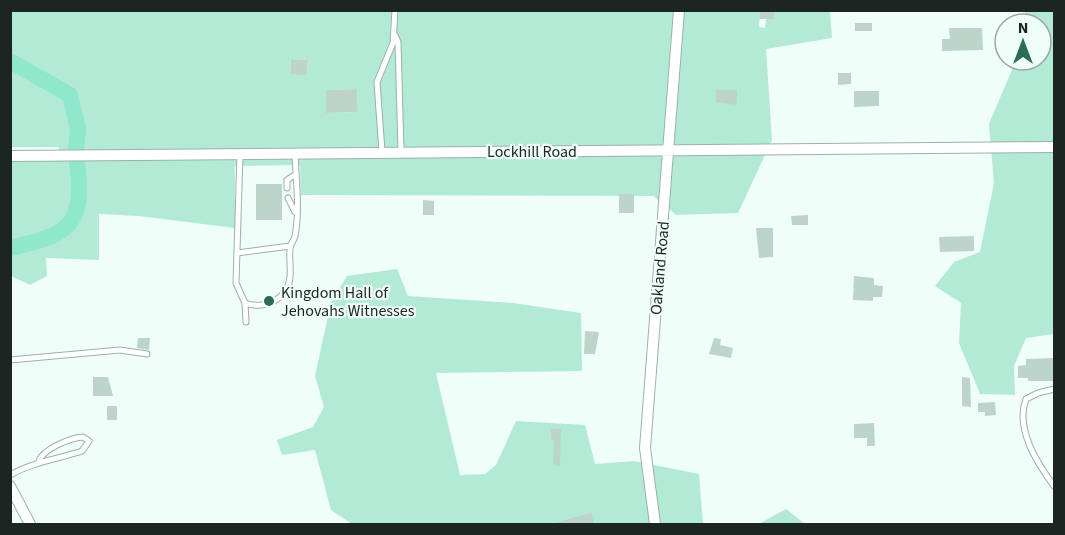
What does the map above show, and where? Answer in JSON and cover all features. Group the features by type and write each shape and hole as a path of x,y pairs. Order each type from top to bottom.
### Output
{"street":[{"name":"Oakland Road","path":"655,525 647,479 645,448 679,10"},
{"name":"Lockhill Road","path":"10,156 1054,147"},
{"path":"10,486 30,525"}],"lane":[{"path":"382,152 377,82 394,34 395,10"},
{"path":"394,34 398,42 401,152"},
{"path":"245,303 261,306 275,301 284,293 290,279 290,246 295,238 296,213 295,153"},
{"path":"240,154 236,283 245,303 246,322"},
{"path":"287,188 287,180 296,174"},
{"path":"288,198 296,213"},
{"path":"237,253 290,246"},
{"path":"10,360 120,350 147,354"},
{"path":"1054,389 1026,399 1022,417 1027,437 1054,486"},
{"path":"10,475 39,461 50,461 82,451 89,441 83,437 77,438 46,452 39,461"}],"green space":[{"path":"760,10 759,27 765,28 766,19 774,19 774,11 830,11 832,38 766,49 772,140 738,213 676,215 653,196 301,195 300,165 235,166 235,228 139,216 99,214 99,260 46,258 47,276 30,285 11,276 11,161 58,160 59,147 11,147 11,11","holes":["291,59 308,60 307,74 290,73","357,89 358,112 326,113 326,90"]},
{"path":"1054,11 1054,334 1026,338 1014,366 1015,395 980,394 959,343 961,303 935,286 954,262 980,252 994,183 989,124 1011,72 1053,72 1053,12 1025,12"},
{"path":"397,269 408,296 513,303 581,313 582,371 436,373 460,475 485,474 496,465 516,421 585,425 595,464 634,461 699,474 703,524 595,524 590,512 557,524 352,524 331,510 315,450 282,455 277,440 313,427 324,407 315,376 331,302 347,276"},
{"path":"786,509 805,524 759,524"}],"building":[{"path":"760,10 774,10 774,19 759,19"},
{"path":"855,23 872,23 872,31 855,31"},
{"path":"949,28 982,28 983,50 942,51 942,39 950,39"},
{"path":"291,59 308,60 307,75 290,74"},
{"path":"838,73 851,73 851,84 838,85"},
{"path":"357,89 358,112 326,113 326,90"},
{"path":"716,90 737,90 737,105 716,102"},
{"path":"854,91 879,91 879,106 854,107"},
{"path":"256,184 282,184 282,220 256,220"},
{"path":"619,194 634,194 634,213 619,213"},
{"path":"423,200 434,201 434,215 423,215"},
{"path":"808,215 808,225 792,225 791,216"},
{"path":"756,228 773,228 773,257 759,258"},
{"path":"974,236 974,251 940,252 939,237"},
{"path":"854,276 874,278 874,285 883,286 882,297 873,297 873,301 853,300"},
{"path":"585,331 599,332 595,354 584,354"},
{"path":"138,338 150,338 149,350 137,348"},
{"path":"714,338 721,339 720,345 733,348 731,358 709,354"},
{"path":"1054,358 1054,381 1028,381 1028,378 1018,378 1018,366 1026,365 1026,359"},
{"path":"93,377 108,377 113,396 93,396"},
{"path":"962,377 970,378 971,407 962,406"},
{"path":"995,402 996,415 985,416 985,412 978,412 978,403"},
{"path":"107,406 117,406 117,420 107,420"},
{"path":"874,423 875,446 867,446 867,438 854,438 854,424"},
{"path":"551,429 561,429 560,466 553,465 554,440 551,440"},
{"path":"591,512 595,525 556,525 556,523"}],"waterway":[{"path":"10,61 70,95 78,129 76,149"},
{"path":"10,248 46,238 69,224 75,214 78,201 77,162"}],"place":[{"name":"Kingdom Hall of Jehovahs Witnesses","path":"269,301"}]}
